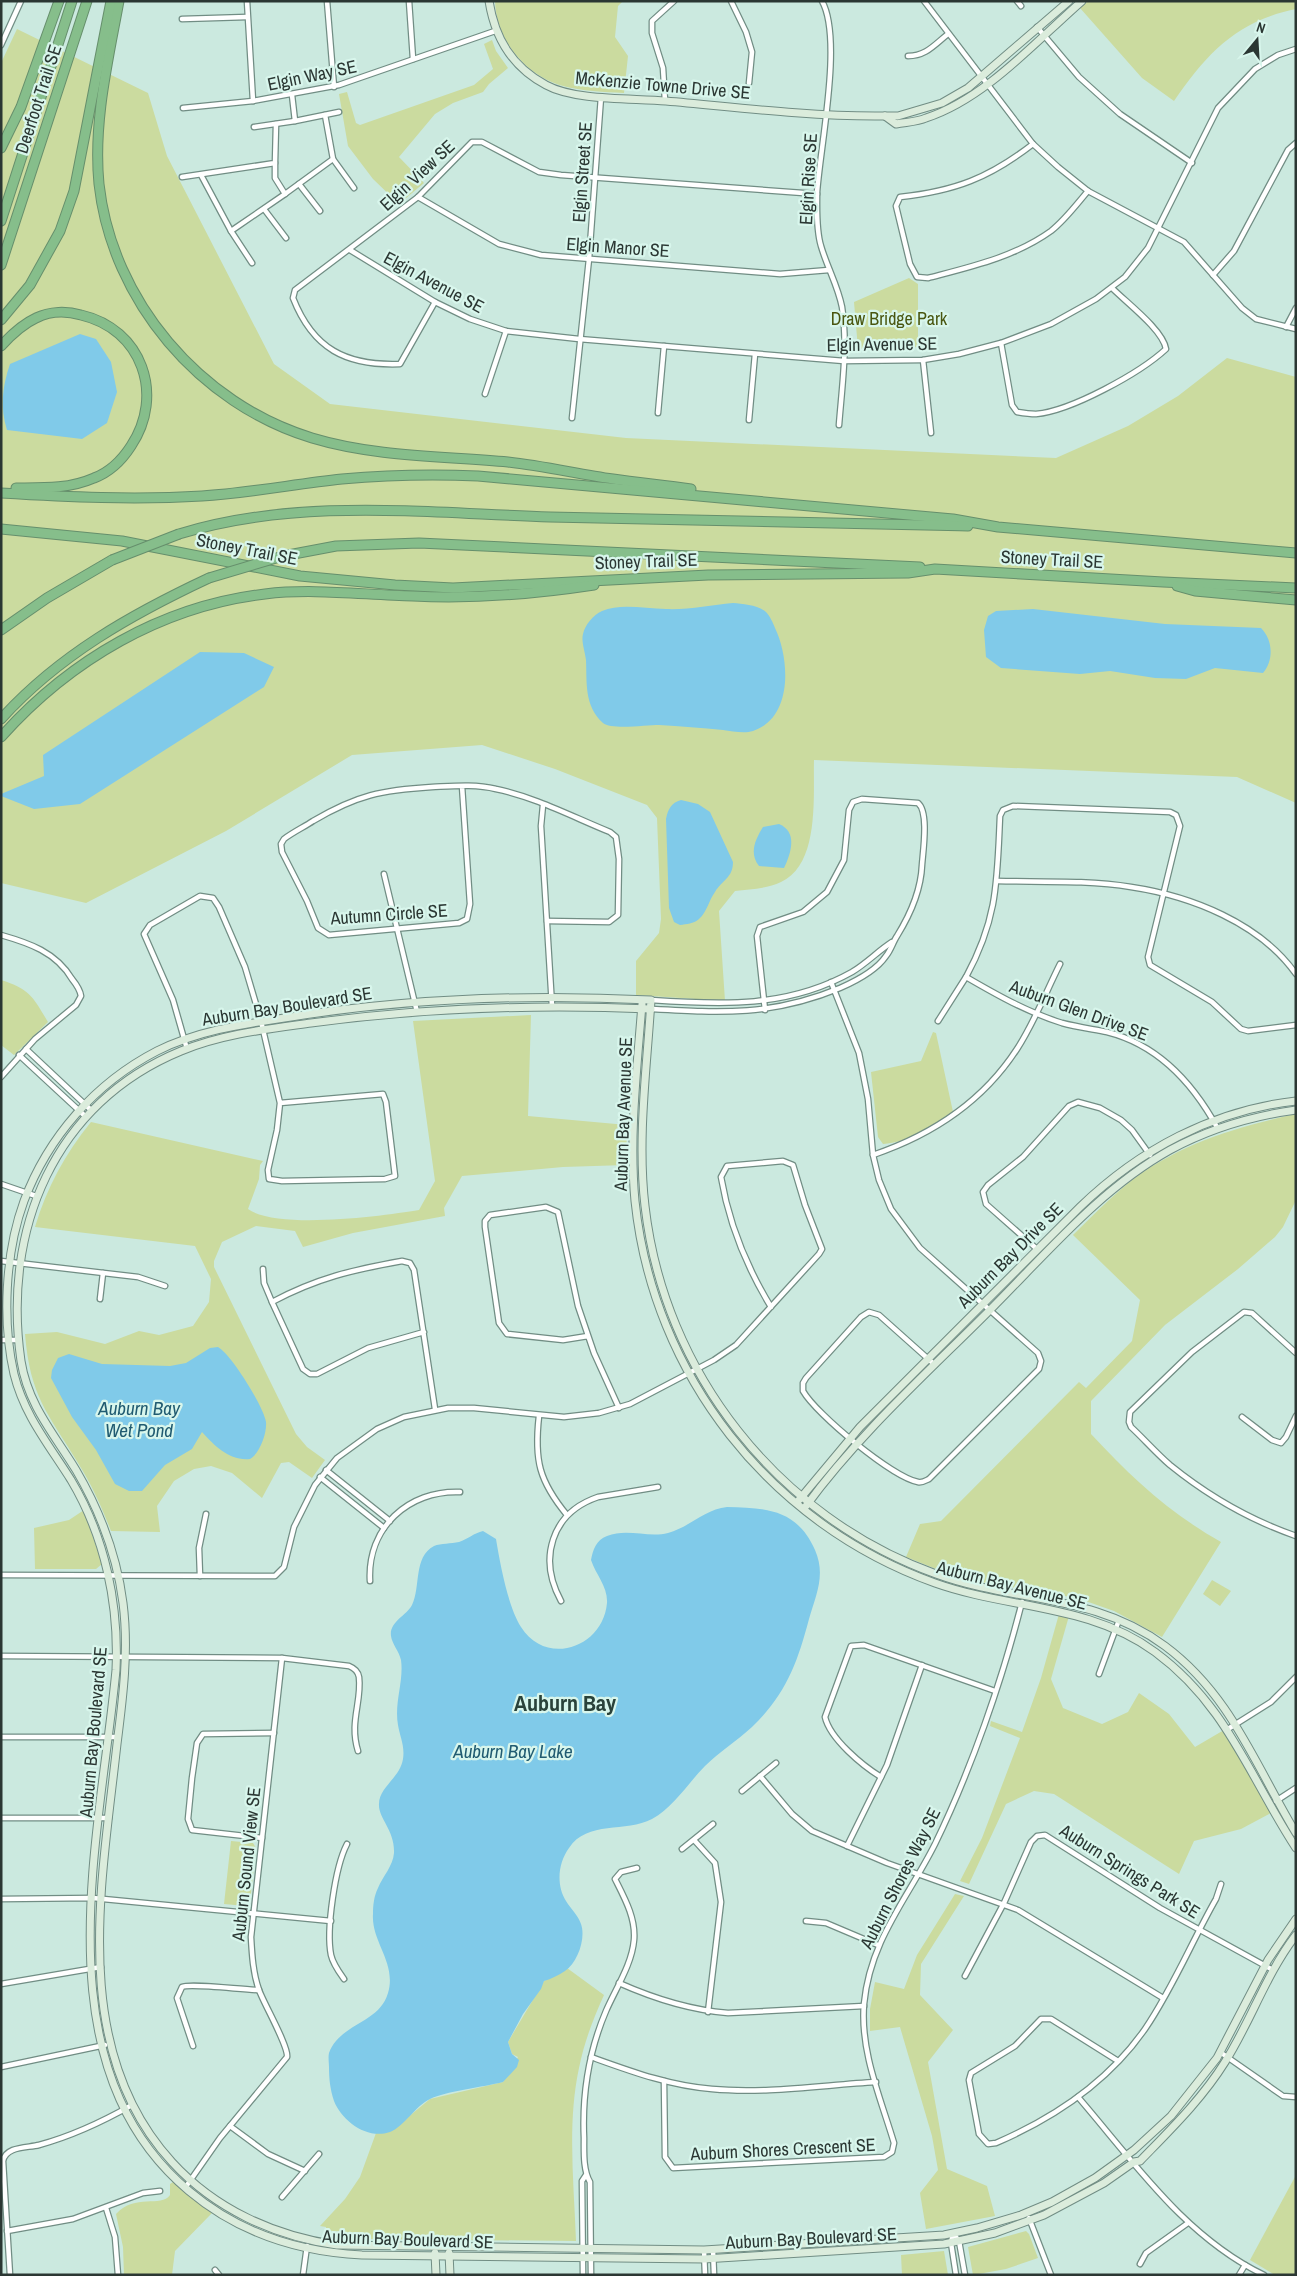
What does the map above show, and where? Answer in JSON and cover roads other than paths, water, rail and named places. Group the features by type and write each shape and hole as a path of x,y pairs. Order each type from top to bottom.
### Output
{"highway":[{"path":"1,148 20,107 59,1"},
{"name":"Deerfoot Trail SE","path":"1,221 72,1"},
{"name":"Deerfoot Trail SE","path":"1,265 87,1"},
{"path":"2,319 44,263 60,232 74,191 111,1"},
{"path":"119,1 102,100 98,141 100,184 107,220 127,282 141,308 171,344 210,384 259,417 305,436 346,446 397,454 511,463 700,490 738,498"},
{"path":"1,346 23,326 37,317 51,313 76,313 102,321 115,329 133,348 144,375 147,402 142,424 134,441 121,460 106,472 87,481 70,486 1,489"},
{"name":"Stoney Trail SE","path":"1,493 98,498 178,497 342,479 434,474 478,476 738,498 953,519 998,527 1296,553"},
{"path":"1,630 48,598 112,560 179,534 252,516 334,510 634,520 998,527"},
{"name":"Stoney Trail SE","path":"1,529 122,541 292,574 348,582 453,588 708,575 908,573 936,568 1296,588"},
{"path":"1,719 67,658 106,631 154,603 209,578 283,556 336,546 419,543 936,568"},
{"path":"1,737 44,694 111,646 170,617 199,607 243,597 290,592 468,596 579,587 629,579"},
{"path":"1163,582 1195,591 1296,600"}],"street":[{"path":"1,44 21,1"},
{"name":"Elgin Way SE","path":"247,1 253,101 334,87 495,31"},
{"path":"327,1 334,87"},
{"path":"409,1 413,60"},
{"name":"McKenzie Towne Drive SE","path":"489,1 495,31 506,51 520,67 548,86 600,97 825,114 885,116 898,116 942,103 983,75 1069,1"},
{"path":"665,101 663,68 652,33 652,20 674,1"},
{"path":"731,1 746,32 752,52 749,83"},
{"name":"Elgin Rise SE","path":"822,1 831,27 817,194 820,244 841,305 844,361 839,425"},
{"path":"924,1 948,34 983,75 1033,144 1088,191 1184,242 1242,308 1256,319 1296,329"},
{"path":"1017,1 1021,6"},
{"name":"McKenzie Towne Drive SE","path":"885,116 896,124 926,119 951,108 989,84 1082,1"},
{"path":"182,18 247,17"},
{"path":"1,26 8,29"},
{"path":"1037,27 1079,77 1120,114 1192,163"},
{"path":"908,56 919,56 926,53 948,34"},
{"name":"Elgin Avenue SE","path":"350,250 435,302 470,319 506,331 844,361 923,360 1002,344 1052,324 1112,288 1138,263 1148,248 1156,227 1192,163 1218,108 1256,69 1278,55 1296,49"},
{"path":"292,95 295,121"},
{"name":"Elgin Street SE","path":"572,418 589,259 600,97"},
{"path":"183,108 253,101"},
{"path":"254,127 339,112"},
{"path":"325,115 333,158 354,188"},
{"path":"276,124 275,178 285,194"},
{"name":"Elgin View SE","path":"435,302 400,364 384,364 346,358 326,348 307,327 293,298 295,290 418,197 472,142 482,142 539,172 817,194"},
{"path":"1033,144 1005,165 970,182 932,193 900,197 896,206 910,264 917,277 928,278 1007,255 1050,231 1088,191"},
{"path":"1213,275 1234,251 1288,150 1296,144"},
{"path":"231,231 333,158"},
{"path":"182,177 275,163"},
{"path":"201,175 231,231 252,263"},
{"path":"299,184 320,211"},
{"name":"Elgin Manor SE","path":"418,197 499,244 541,255 780,274 829,270"},
{"path":"264,209 286,238"},
{"path":"1002,344 1012,405 1017,412 1036,414 1057,409 1108,387 1157,357 1166,349 1165,342 1158,332 1112,288"},
{"path":"1286,327 1296,308"},
{"path":"485,394 506,331"},
{"path":"658,413 664,346"},
{"path":"749,420 755,354"},
{"path":"923,360 931,433"},
{"name":"Autumn Circle SE","path":"462,786 470,915 467,919 459,923 329,934 321,931 282,852 282,842 332,810 360,798 396,789 462,786 495,789 543,805 613,834 618,843 620,909 616,918 609,922 547,921"},
{"path":"651,1009 720,1013 764,1010 787,1006 835,990 870,971 886,956 893,941 903,927 918,891 922,870 924,811 915,802 858,800 850,806 844,860 827,892 803,912 784,920 763,924 758,930 764,1010"},
{"path":"543,805 541,826 552,1006"},
{"path":"938,1021 966,978 984,940 992,915 997,880 1000,816 1007,807 1170,812 1179,818 1180,826 1148,957 1152,968 1188,986 1212,1002 1244,1030 1296,1025"},
{"path":"384,874 417,1012"},
{"path":"997,880 1129,887 1164,895 1223,915 1244,926 1273,948 1296,974"},
{"path":"187,1049 173,1000 144,934 150,925 200,896 213,898 219,907 245,967 261,1021 280,1103 277,1130 268,1170 269,1179 282,1181 357,1180 385,1179 395,1176 386,1102 383,1094 280,1103"},
{"path":"1,935 31,944 50,955 65,968 81,992 80,999 76,1005 26,1048 1,1077"},
{"path":"652,1000 720,1004 763,1001 790,996 831,982 853,971 893,941"},
{"path":"873,1155 925,1134 968,1106 1000,1073 1017,1049 1060,964"},
{"name":"Auburn Glen Drive SE","path":"966,978 1000,997 1061,1023 1125,1038 1154,1053 1180,1073 1194,1089 1218,1129"},
{"path":"831,982 853,1033 864,1075 873,1155 885,1196 901,1224 920,1248 1038,1352 1041,1361 1039,1369 929,1479 923,1482 913,1480 858,1444 805,1394 803,1384 861,1317 869,1312 879,1315 935,1365"},
{"name":"Auburn Bay Boulevard SE","path":"652,1000 552,997 415,1002 329,1011 224,1028 184,1039 135,1064 108,1084 85,1105 49,1150 28,1193 18,1222 10,1262 8,1299 10,1340 13,1369 25,1406 36,1429 73,1484 100,1543 115,1614 117,1656 92,1898 92,1969 96,2023 100,2046 111,2080 124,2110 151,2152 185,2188 213,2210 236,2223 274,2240 307,2249 338,2254 592,2259 714,2259 914,2248 951,2243 995,2233 1030,2221 1074,2201 1132,2159"},
{"name":"Auburn Bay Avenue SE","path":"642,999 633,1146 638,1222 646,1266 667,1331 688,1374 729,1436 764,1476 803,1510 847,1541 907,1572 981,1596 1073,1614 1116,1629 1151,1649 1179,1672 1204,1697 1228,1729 1296,1848"},
{"name":"Auburn Bay Avenue SE","path":"652,1000 642,1154 645,1204 660,1281 677,1329 696,1369 720,1408 748,1444 801,1497 851,1533 912,1565 957,1581 1024,1596 1073,1604 1119,1620 1144,1632 1181,1660 1221,1702 1236,1724 1296,1833"},
{"name":"Auburn Bay Boulevard SE","path":"651,1009 552,1006 417,1012 263,1030 221,1038 187,1049 133,1076 92,1111 56,1157 36,1196 26,1228 19,1263 19,1340 24,1374 36,1408 90,1495 106,1534 118,1576 125,1623 126,1656 102,1899 101,1967 104,2013 109,2044 132,2106 158,2146 191,2180 216,2200 242,2216 276,2231 309,2240 354,2246 713,2250 899,2239 953,2233 984,2226 1027,2212 1132,2159"},
{"path":"26,1048 92,1111"},
{"path":"20,1055 86,1117"},
{"name":"Auburn Bay Drive SE","path":"796,1504 850,1438 1097,1191 1148,1152 1180,1134 1213,1120 1254,1108 1296,1101"},
{"path":"1044,1256 986,1204 983,1192 985,1187 1035,1146 1069,1106 1082,1103 1108,1112 1126,1124 1153,1160"},
{"name":"Auburn Bay Drive SE","path":"803,1510 858,1444 1106,1195 1153,1160 1218,1129 1256,1117 1296,1110"},
{"path":"1,1575 261,1577 278,1574 284,1567 290,1537 300,1511 320,1477 345,1451 377,1429 404,1417 435,1409 474,1408 539,1416 587,1416 619,1408 688,1374 736,1345 772,1307 819,1254 821,1242 805,1204 793,1165 783,1161 732,1164 724,1168 721,1177 730,1218 745,1260 772,1307"},
{"path":"1,1184 36,1196"},
{"path":"588,1336 549,1339 507,1334 502,1330 499,1323 485,1227 485,1221 490,1215 546,1207 556,1210 560,1217 572,1285 588,1336 619,1408"},
{"path":"272,1302 329,1276 360,1268 407,1261 414,1270 435,1409"},
{"path":"1,1262 143,1278 165,1286"},
{"path":"263,1269 264,1283 272,1302 303,1369 310,1374 317,1374 368,1348 424,1332"},
{"path":"100,1299 103,1273"},
{"path":"1296,1354 1252,1313 1244,1312 1192,1352 1130,1412 1129,1422 1131,1427 1168,1463 1208,1493 1244,1514 1296,1536"},
{"path":"1,1340 19,1340"},
{"path":"539,1416 537,1439 539,1469 544,1483 567,1515"},
{"path":"1242,1417 1272,1440 1281,1443 1296,1416"},
{"path":"326,1470 390,1521"},
{"path":"320,1477 384,1528"},
{"path":"561,1601 550,1576 549,1556 555,1536 567,1515 589,1500 598,1497 658,1487"},
{"path":"370,1581 372,1553 384,1528 390,1521 406,1506 423,1497 441,1492 460,1492"},
{"path":"200,1576 199,1548 206,1514"},
{"name":"Auburn Shores Way SE","path":"864,2006 868,1975 878,1945 919,1875 963,1781 995,1691 1024,1596"},
{"path":"1099,1674 1119,1620"},
{"path":"881,1777 858,1761 827,1723 826,1712 849,1649 855,1644 864,1645 995,1691"},
{"path":"1,1656 282,1658 349,1666 356,1670 359,1678 354,1725 358,1751"},
{"name":"Auburn Sound View SE","path":"185,2188 230,2126 287,2057 287,2049 259,1990 252,1952 253,1913 282,1658"},
{"path":"847,1846 881,1777 922,1665"},
{"path":"1228,1729 1271,1702 1296,1677"},
{"path":"262,1838 192,1830 188,1819 196,1743 203,1734 274,1733"},
{"path":"1,1737 118,1737"},
{"path":"742,1791 776,1763"},
{"path":"760,1776 803,1824 820,1835 919,1875 1004,1903 1038,1920 1162,1998"},
{"path":"1270,1804 1296,1788"},
{"path":"1,1818 109,1818"},
{"path":"682,1849 713,1824"},
{"name":"Auburn Springs Park SE","path":"1004,1903 1031,1842 1038,1836 1044,1835 1198,1929 1273,1970"},
{"path":"694,1840 715,1863 722,1902 708,2012"},
{"path":"344,1979 332,1957 331,1921 338,1867 347,1844"},
{"path":"591,2275 590,2182 586,2175 583,2114 591,2057 602,2022 620,1983 631,1952 634,1932 633,1920 615,1878 621,1872 637,1868"},
{"path":"1118,2061 1051,2019 1044,2018 1038,2021 1015,2046 973,2070 970,2076 979,2134 988,2144 996,2143 1024,2131 1078,2097 1118,2061 1145,2028 1216,1898 1221,1884"},
{"path":"1,1899 92,1898 331,1921"},
{"path":"965,1976 1004,1903"},
{"path":"1132,2159 1186,2100 1220,2052 1265,1966 1296,1920"},
{"path":"806,1921 826,1923 878,1945"},
{"path":"1132,2159 1140,2161 1202,2094 1228,2057 1273,1970 1296,1935"},
{"path":"1,1984 101,1967"},
{"path":"620,1983 669,2003 708,2012 728,2013 864,2006"},
{"path":"193,2046 177,1998 182,1987 191,1984 223,1989 259,1990"},
{"name":"Auburn Shores Crescent SE","path":"664,2081 665,2157 670,2166 676,2169 889,2156 894,2143 866,2049 864,2006"},
{"path":"1,2067 109,2044"},
{"path":"1220,2052 1283,2096 1296,2097"},
{"path":"591,2057 664,2081 722,2090 876,2082"},
{"path":"1078,2097 1188,2222 1216,2247 1264,2275"},
{"path":"10,2275 3,2161 7,2152 74,2134 132,2106"},
{"path":"230,2126 268,2154 305,2171"},
{"path":"282,2196 319,2154"},
{"path":"582,2275 582,2181 586,2175"},
{"path":"7,2231 65,2221 106,2208 143,2193 160,2191"},
{"path":"106,2208 114,2237 118,2275"},
{"path":"1027,2212 1050,2275"},
{"path":"1140,2264 1146,2253 1188,2222"},
{"path":"953,2233 959,2241 965,2275"},
{"path":"953,2233 951,2243 956,2275"},
{"path":"303,2275 309,2240"},
{"path":"435,2247 436,2275"},
{"path":"449,2247 450,2275"},
{"path":"704,2250 705,2275"},
{"path":"713,2250 714,2275"},
{"path":"1239,2275 1245,2265"},
{"path":"215,2270 219,2275"}],"water":[{"path":"80,334 96,339 111,362 117,392 107,423 82,439 7,430 3,414 3,397 10,364"},
{"path":"733,603 755,606 769,615 784,655 785,686 775,714 766,724 753,731 738,732 659,725 621,727 603,723 592,709 588,693 586,660 582,640 586,627 596,615 602,611 617,607 674,609"},
{"path":"1033,609 1165,624 1261,628 1270,644 1269,662 1263,673 1215,668 1186,679 1155,678 1110,671 1080,674 1001,668 986,657 984,630 988,616 996,611"},
{"path":"200,652 244,653 274,667 264,687 80,804 34,809 1,796 1,794 44,776 43,755"},
{"path":"681,800 698,804 710,812 733,862 733,867 715,892 702,916 690,924 680,925 674,922 669,908 666,819 670,807"},
{"path":"779,824 789,832 791,837 791,850 784,868 759,866 754,856 754,846 758,837 763,827"},
{"name":"Auburn Bay Wet Pond","path":"218,1347 238,1370 264,1415 266,1422 265,1432 254,1456 250,1459 235,1458 217,1447 202,1432 192,1449 165,1465 142,1491 129,1491 115,1484 96,1450 72,1417 51,1378 52,1370 58,1358 69,1354 102,1364 170,1366 186,1363 210,1348"},
{"name":"Auburn Bay Lake","path":"727,1507 767,1510 790,1519 808,1536 818,1559 820,1576 817,1593 795,1664 782,1690 764,1715 705,1766 660,1814 652,1819 631,1826 596,1830 577,1839 569,1848 562,1860 560,1881 563,1895 581,1924 582,1943 570,1967 544,1981 541,1989 523,2014 508,2042 512,2054 519,2060 517,2067 503,2082 455,2091 430,2099 390,2132 373,2133 356,2127 343,2115 334,2101 329,2075 329,2053 334,2043 342,2035 377,2011 388,1993 389,1972 373,1924 373,1914 376,1894 392,1862 394,1853 392,1838 379,1809 380,1798 382,1792 398,1772 403,1759 403,1746 397,1717 402,1668 391,1631 395,1623 412,1605 423,1557 434,1546 459,1542 483,1531 496,1539 508,1597 521,1627 532,1639 544,1646 558,1649 572,1647 585,1641 603,1619 607,1603 606,1592 591,1560 594,1549 600,1540 607,1536 622,1533 668,1533 712,1511"}],"district":[{"name":"Auburn Bay","path":"565,1703"}],"park label":[{"name":"Draw Bridge Park","path":"889,318"}]}
